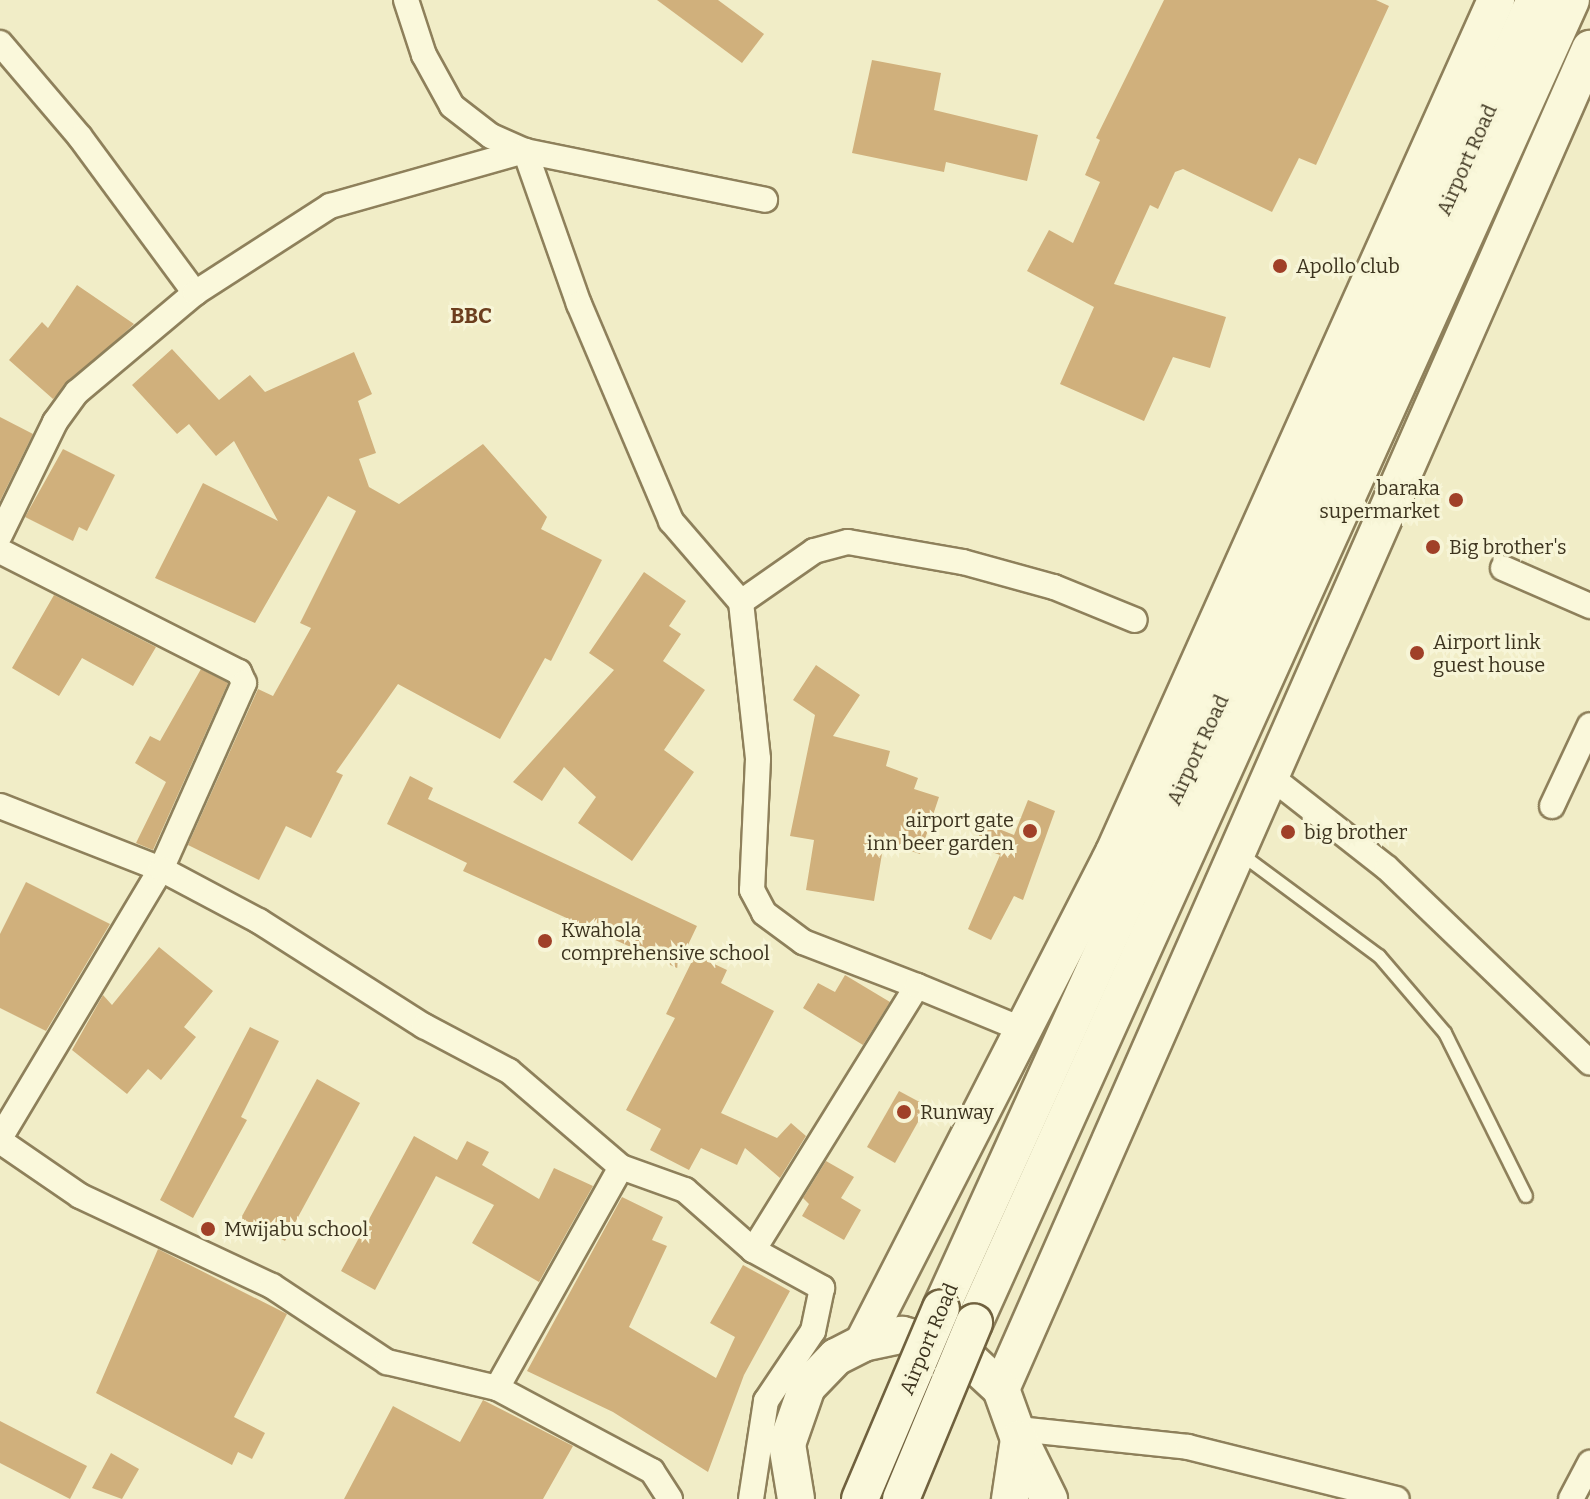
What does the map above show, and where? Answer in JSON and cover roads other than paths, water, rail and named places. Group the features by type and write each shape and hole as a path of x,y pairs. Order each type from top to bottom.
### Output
{"main road":[{"path":"863,1343 1114,852 1496,0"},
{"name":"Airport Road","path":"901,1499 974,1323 1376,402 1535,0"},
{"name":"Airport Road","path":"860,1499 941,1308 1571,0"},
{"path":"1001,1389 1590,49"},
{"path":"796,1499 787,1444 797,1405 820,1370 863,1343 902,1335 940,1341 975,1360 1001,1389 1018,1434 1049,1499"},
{"path":"1010,1499 1018,1434"}],"street":[{"path":"406,0 424,55 452,106 491,136 525,151 765,200"},
{"path":"0,43 80,137 195,293"},
{"path":"0,535 55,422 77,392 195,293 330,206 525,151"},
{"path":"525,151 579,304 671,521 741,602 758,759 752,890 780,931 1024,1030"},
{"path":"741,602 814,551 848,542 963,562 1054,587 1135,620"},
{"path":"0,551 243,677 161,869 0,1139 80,1196 272,1286 387,1362 497,1388 652,1471 670,1499"},
{"path":"1503,568 1590,606"},
{"path":"1552,806 1590,725"},
{"path":"1271,777 1387,868 1590,1063"},
{"path":"0,806 161,869 509,1071 621,1167 685,1190 753,1250 822,1288 813,1331 766,1401 751,1499"},
{"path":"753,1250 917,986"},
{"path":"497,1388 621,1167"},
{"path":"1018,1434 1188,1447 1397,1499"},
{"path":"1571,1499 1590,1463"}],"lane":[{"path":"1238,852 1379,956 1445,1033 1526,1196"}],"place":[{"name":"Apollo club","path":"1280,266"},
{"name":"baraka supermarket","path":"1456,500"},
{"name":"Big brother's","path":"1433,547"},
{"name":"Airport link guest house","path":"1417,653"},
{"name":"airport gate inn beer garden","path":"1030,831"},
{"name":"big brother","path":"1288,832"},
{"name":"Kwahola comprehensive school","path":"545,941"},
{"name":"Runway","path":"904,1112"},
{"name":"Mwijabu school","path":"208,1229"}],"district":[{"name":"BBC","path":"471,316"}]}
